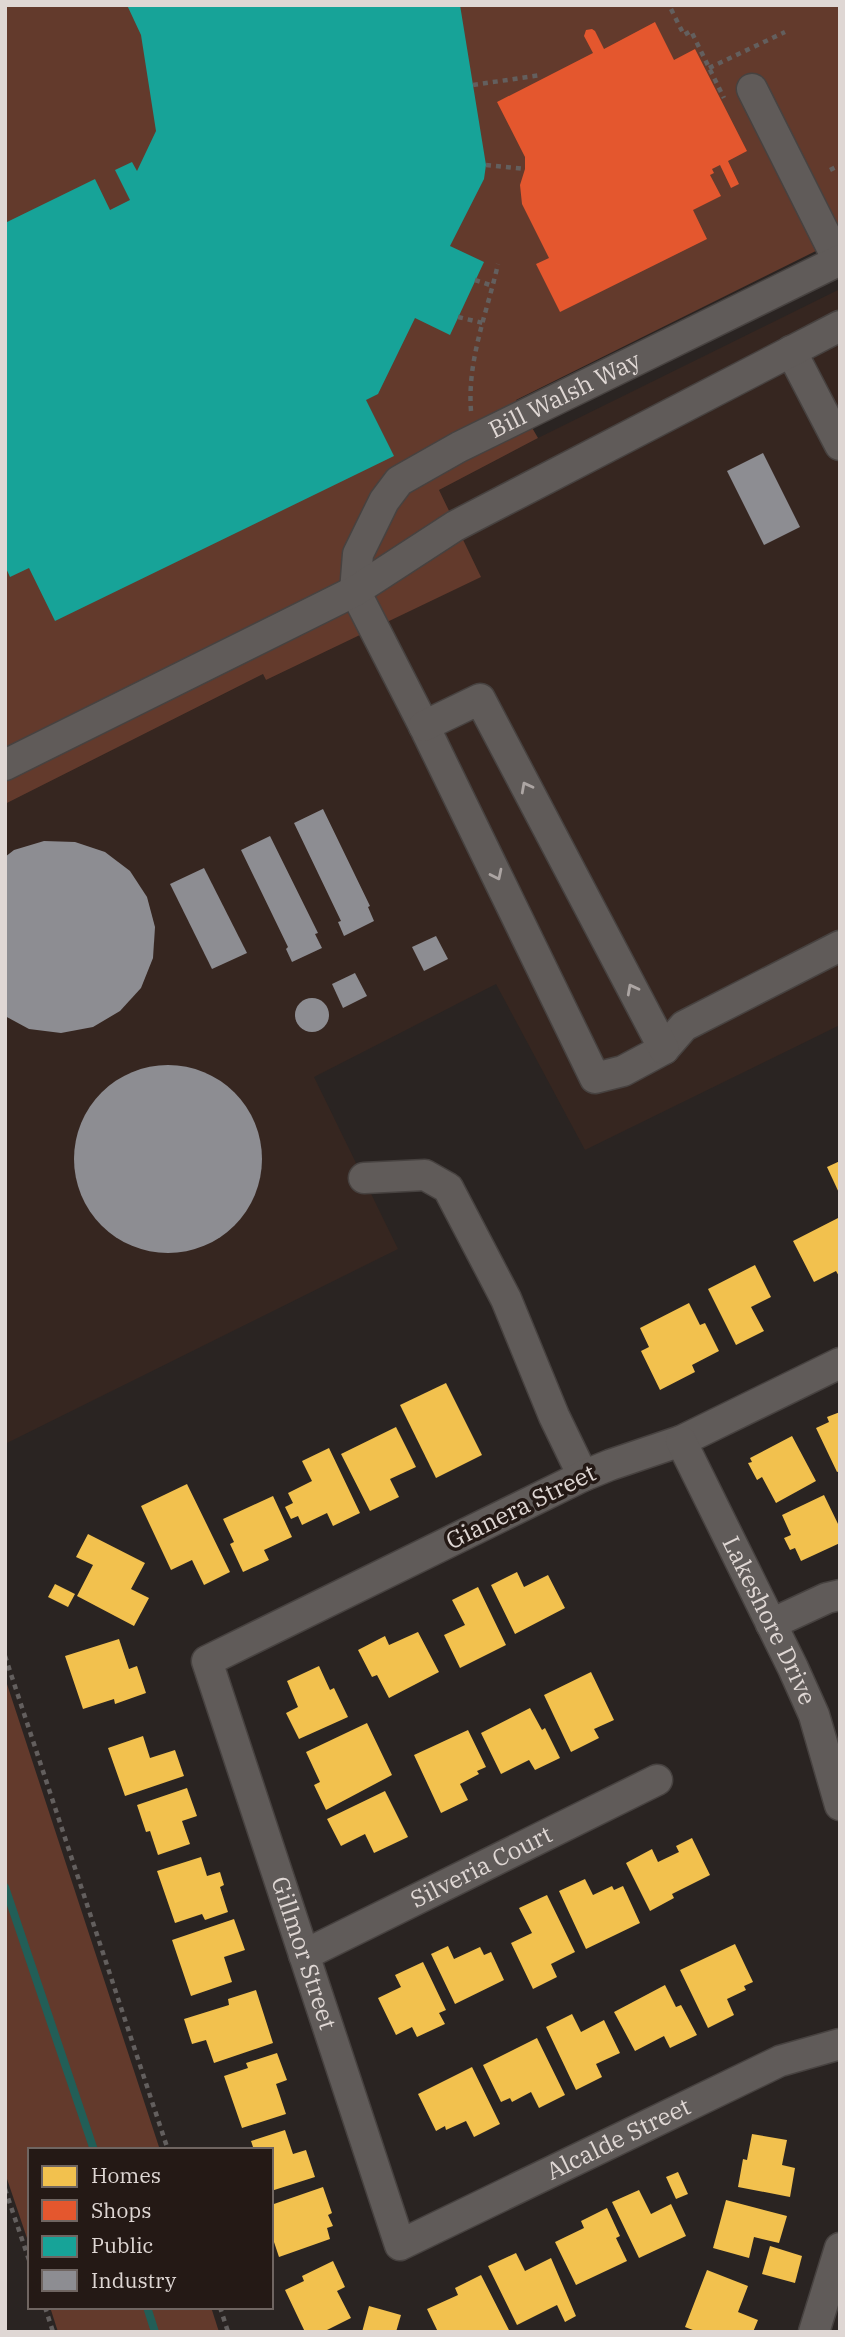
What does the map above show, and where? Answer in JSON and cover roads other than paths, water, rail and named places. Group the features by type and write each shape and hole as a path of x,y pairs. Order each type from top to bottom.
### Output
{"street":[{"path":"752,89 839,260"},
{"name":"Bill Walsh Way","path":"355,591 358,554 384,501 399,481 839,260"},
{"path":"5,765 355,591 455,526 840,326"},
{"path":"791,351 840,445"},
{"path":"355,591 424,726 595,1078 624,1071 664,1049 684,1026 840,946"},
{"path":"424,726 480,699 664,1049"},
{"path":"364,1178 425,1175 448,1188 506,1300 554,1416 583,1476"},
{"name":"Gianera Street","path":"207,1661 583,1476 681,1441 840,1363"},
{"name":"Lakeshore Drive","path":"681,1441 814,1715 840,1805"},
{"path":"771,1624 827,1598 840,1595"},
{"name":"Gillmor Street","path":"207,1661 400,2245"},
{"name":"Silveria Court","path":"304,1955 657,1780"},
{"name":"Alcalde Street","path":"400,2245 780,2061 840,2043"},
{"path":"814,2332 840,2248"}],"waterway":[{"path":"5,1887 93,2148"},
{"path":"148,2309 155,2332"}]}
